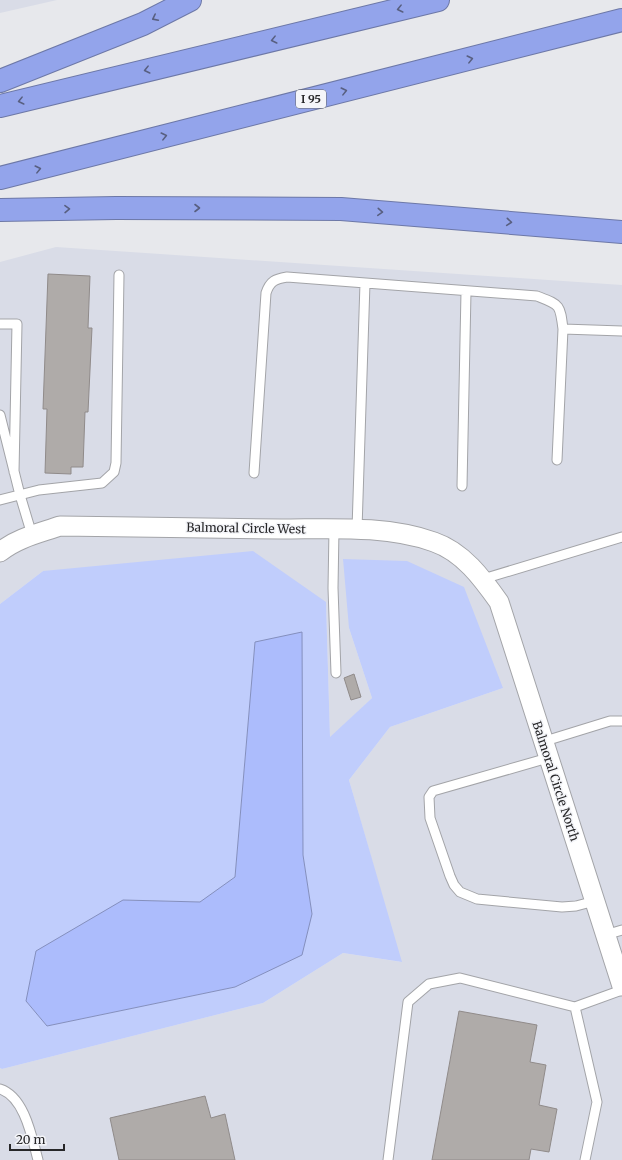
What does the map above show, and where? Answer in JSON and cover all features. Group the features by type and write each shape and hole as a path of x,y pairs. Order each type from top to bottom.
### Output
{"highway":[{"path":"0,81 143,24 190,0"},
{"path":"0,106 438,0"},
{"name":"I 95","path":"0,178 622,20"},
{"path":"0,210 116,208 341,209 622,232"}],"street":[{"name":"Balmoral Circle West","path":"0,552 7,546 32,535 60,526 357,529 411,535 435,542 462,558 483,579"},
{"name":"Balmoral Circle North","path":"483,579 499,602 595,901 614,932 622,986"}],"lane":[{"path":"0,500 58,487 96,485 109,478 114,472 116,463 119,276"},
{"path":"254,473 266,293 269,284 276,279 287,277 466,292 537,296 554,303 561,309 563,329 557,460"},
{"path":"357,529 365,283"},
{"path":"462,486 466,292"},
{"path":"0,324 17,324 14,472"},
{"path":"563,329 622,330"},
{"path":"0,415 20,495 32,535"},
{"path":"334,529 333,588 336,673"},
{"path":"483,579 622,538"},
{"path":"595,901 576,906 562,907 468,897 454,885 430,818 429,797 432,791 546,750 610,721 622,721"},
{"path":"388,1160 408,1002 429,984 460,978 575,1007 622,990"},
{"path":"575,1007 597,1102 585,1160"},
{"path":"0,1090 14,1099 28,1123 38,1160"}],"shaded area":[{"path":"0,0 57,0 0,13"},
{"path":"56,247 622,285 622,1160 0,1160 0,1068 2,1069 263,1003 343,953 401,962 349,780 390,727 503,688 349,628 372,698 330,738 326,602 43,571 0,604 0,262"},
{"path":"253,551 326,602 330,737 372,698 349,628 343,559 407,561 464,587 503,688 390,727 349,780 402,962 343,953 263,1003 2,1069 0,1068 0,604 43,571","holes":["255,642 303,855 312,914 235,987 47,1026 26,1001 123,900 201,902 235,877"]},
{"path":"302,632 303,855 312,914 302,955 235,987 47,1026 26,1001 36,951 123,900 200,902 235,877 255,642"}],"building":[{"path":"48,274 90,276 88,328 92,328 88,412 85,412 83,467 71,467 71,474 45,473 47,409 43,409"},
{"path":"354,674 361,697 351,700 344,678"},
{"path":"459,1011 537,1025 530,1062 546,1065 539,1105 557,1109 549,1152 531,1149 529,1160 432,1160"},
{"path":"205,1096 211,1118 225,1114 235,1160 119,1160 110,1118"}]}
